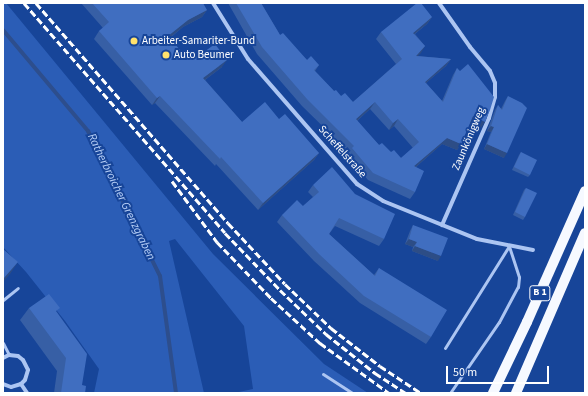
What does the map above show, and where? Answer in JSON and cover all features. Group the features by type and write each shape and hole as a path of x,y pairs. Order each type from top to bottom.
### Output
{"main road":[{"name":"B 1","path":"493,393 527,322 585,191"},
{"name":"B 1","path":"516,393 585,233"}],"street":[{"name":"Scheffelstraße","path":"213,3 248,59 357,184 383,201 477,239 532,250"},
{"name":"Zaunkönigweg","path":"439,3 470,47 490,71 495,83 495,97 489,118 442,225"},
{"path":"3,358 9,355 18,356 24,360 27,365 28,375 21,384 11,387 3,384"},
{"path":"21,384 27,393"}],"lane":[{"path":"446,348 509,246"},
{"path":"450,393 499,322 518,287 519,277 509,246"},
{"path":"3,300 18,288"},
{"path":"3,343 9,355"},
{"path":"323,374 352,393"}],"shaded area":[{"path":"3,3 6,3 213,254 324,364 368,393 234,393 253,389 244,326 175,239 169,241 204,393 94,393 99,369 65,321 26,272 3,247"}],"building":[{"path":"92,3 203,3 207,10 188,20 168,36 186,57 193,51 197,57 215,44 227,60 203,78 242,122 265,102 279,119 285,114 319,153 263,203 221,157 220,159 160,96 157,98 99,31 109,22"},
{"path":"236,3 261,3 280,35 283,33 307,60 311,56 319,65 314,70 334,91 336,90 341,96 345,93 353,102 402,59 381,32 417,3 421,3 432,17 413,33 425,46 416,56 451,59 425,82 443,102 457,68 460,71 468,64 494,97 485,122 473,116 461,144 447,138 414,166 424,171 415,192 373,173 352,148 354,146 307,99 262,47","holes":["375,102 393,123 398,119 419,142 401,158 394,150 391,152 382,143 379,145 356,119"]},
{"path":"508,96 522,103 527,108 507,153 487,144 494,127 491,126 498,105 502,110"},
{"path":"521,152 537,160 530,175 514,167"},
{"path":"332,167 355,194 395,214 384,239 339,218 329,234 375,276 379,268 447,310 431,337 364,296 319,254 282,215 297,200 303,206 319,192 313,185"},
{"path":"526,188 537,193 525,217 515,212"},
{"path":"413,225 448,238 441,256 415,246 417,242 409,239"},
{"path":"3,249 18,262 4,278 3,277"},
{"path":"49,294 60,308 56,311 87,354 82,385 86,386 85,393 61,393 66,358 29,308"}],"waterway":[{"name":"Ratherbroicher Grenzgraben","path":"3,30 88,131 160,276 176,393"}],"railway":[{"path":"24,3 225,233 280,290 326,334 375,373 406,393"},
{"path":"36,3 228,223 285,284 331,328 380,366 421,393"},
{"path":"172,181 217,242 271,298 320,343 389,393"}],"place":[{"name":"Arbeiter-Samariter-Bund","path":"134,41"},
{"name":"Auto Beumer","path":"166,55"}]}
